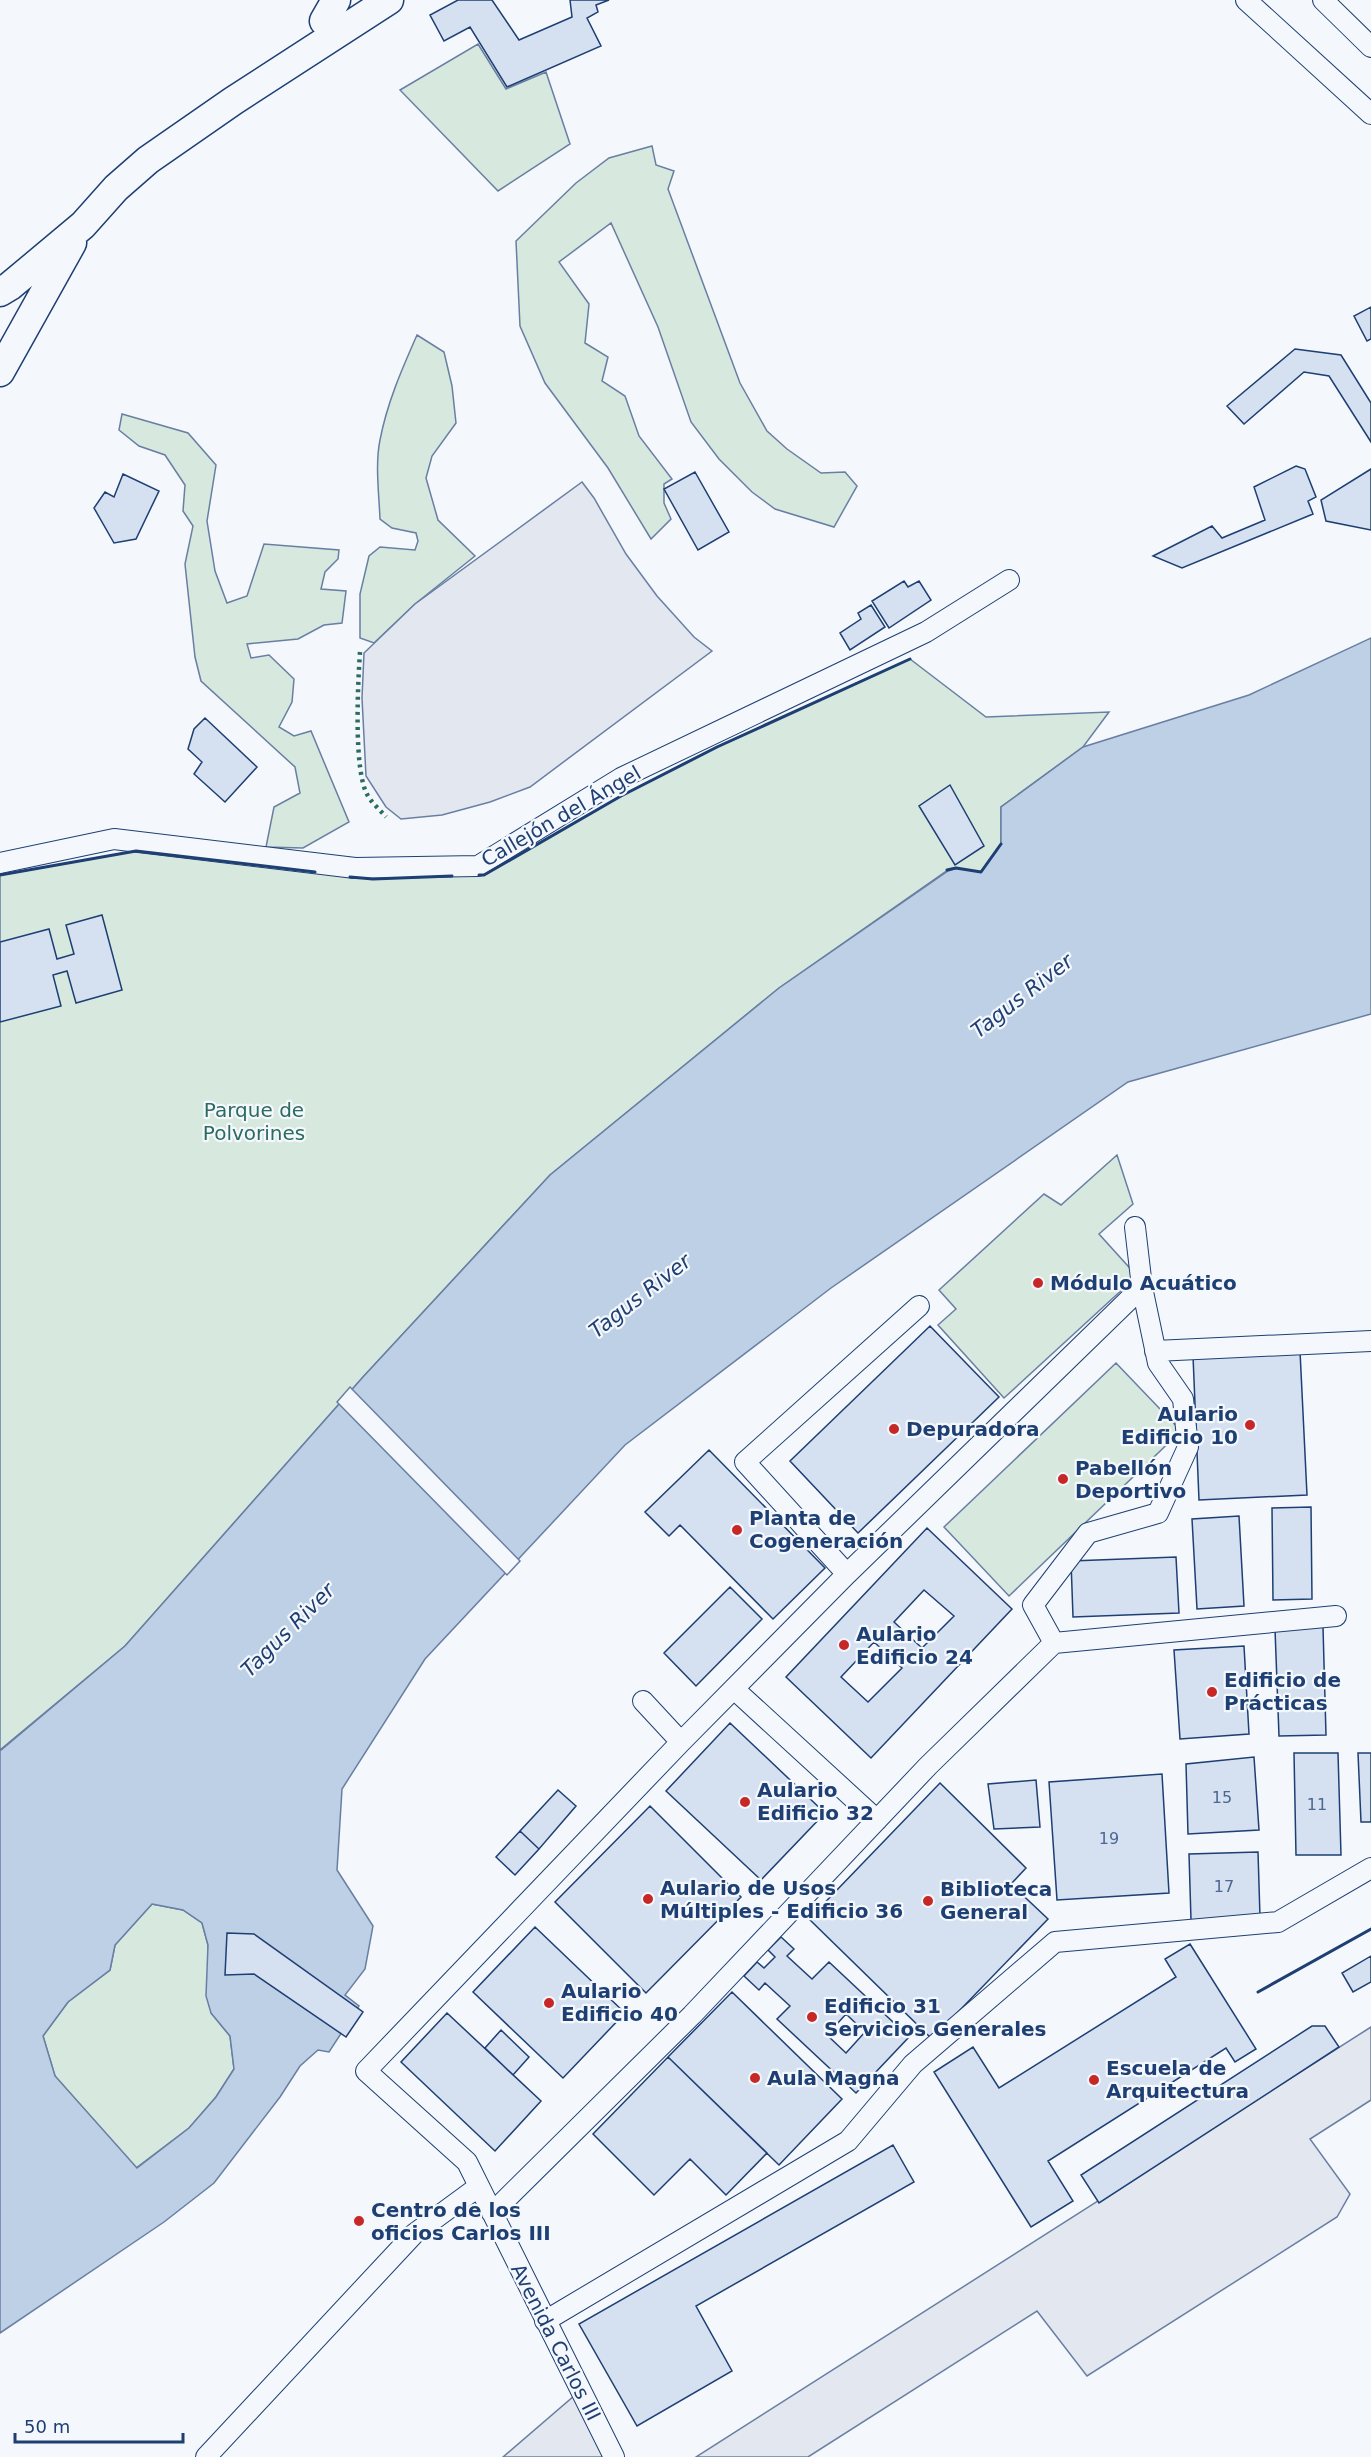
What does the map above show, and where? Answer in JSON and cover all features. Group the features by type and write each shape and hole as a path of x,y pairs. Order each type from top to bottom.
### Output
{"main road":[{"path":"148,160 200,102 330,10 356,0"},
{"path":"0,292 83,225 116,188 148,160 233,101 389,0"},
{"path":"0,372 83,225"}],"street":[{"path":"1246,0 1371,114"},
{"path":"1323,0 1371,47"},
{"name":"Callejón del Ángel","path":"0,862 114,838 355,868 478,866 621,778 926,632 1009,580"},
{"path":"1054,1643 1033,1605 1088,1533 1158,1513 1188,1447 1183,1399 1158,1364 1143,1287 1135,1227"},
{"path":"643,1701 681,1742 847,1574 1143,1287"},
{"path":"847,1574 745,1462 919,1306"},
{"path":"1155,1351 1371,1341"},
{"path":"492,2212 692,2015 928,1766 1054,1643 1336,1616"},
{"path":"734,1689 877,1820"},
{"name":"Avenida Carlos III","path":"614,2457 467,2162 366,2071 681,1742"},
{"path":"545,2321 848,2141 913,2064 1055,1942 1278,1922 1371,1868"},
{"path":"206,2457 414,2234 478,2187"}],"green space":[{"path":"478,44 506,89 546,72 570,144 498,191 400,90"},
{"path":"652,146 656,165 674,171 668,189 740,383 767,431 787,449 821,473 845,472 857,486 834,527 775,509 752,492 719,459 691,422 658,327 611,223 559,262 589,304 585,343 608,357 602,381 625,396 639,436 672,479 664,484 664,503 671,519 651,539 608,468 545,383 520,326 516,241 576,183 609,158"},
{"path":"417,335 444,352 452,386 456,423 432,456 426,478 438,520 475,556 415,604 374,643 360,638 360,594 369,556 380,547 415,550 418,541 416,533 392,528 380,519 378,469 380,440 391,399"},
{"path":"122,414 188,433 216,465 207,521 215,571 227,603 247,596 264,544 339,550 338,559 325,572 321,589 346,591 342,623 324,625 298,639 247,644 251,658 269,655 294,679 292,702 279,727 294,736 311,731 349,822 303,848 266,847 274,807 300,793 295,767 201,681 195,657 185,564 193,526 183,511 185,485 165,455 139,446 119,430"},
{"name":"Parque de Polvorines","path":"910,659 986,717 1109,712 1083,747 1001,807 1001,844 981,872 956,868 948,870 779,988 550,1175 363,1377 125,1646 0,1750 0,875 136,851 373,879 484,875 621,796 717,747"},
{"name":"Módulo Acuático","path":"1117,1155 1133,1204 1099,1234 1137,1276 1004,1398 938,1325 956,1309 939,1290 1044,1194 1061,1205"},
{"name":"Pabellón Deportivo","path":"1116,1363 1181,1431 1009,1596 944,1527"},
{"path":"152,1904 183,1910 202,1923 208,1945 211,2013 230,2036 234,2069 216,2097 189,2128 136,2168 55,2076 43,2036 68,2002 110,1970 115,1945"}],"shaded area":[{"path":"582,482 594,498 626,554 657,596 694,637 712,651 530,787 490,802 442,815 401,819 386,807 366,776 362,698 364,653 415,604"},
{"path":"1371,2027 1371,2100 1310,2139 1350,2194 1337,2217 1087,2376 1037,2311 808,2457 696,2457"},
{"path":"581,2390 614,2457 503,2457"}],"water":[{"name":"Tagus River","path":"1371,638 1371,1014 1128,1082 831,1288 625,1445 425,1659 342,1789 337,1870 373,1926 365,1969 345,1995 359,2006 329,2052 318,2050 300,2066 280,2097 214,2183 164,2222 0,2333 0,1751 125,1646 363,1377 550,1175 779,988 948,871 956,868 981,872 1001,844 1001,807 1083,747 1249,695","holes":["152,1904 183,1910 202,1923 208,1945 206,1996 211,2013 230,2036 234,2069 216,2097 189,2128 137,2168 55,2076 43,2036 68,2002 110,1970 115,1945"]}],"pier":[{"path":"350,1387 520,1561 507,1575 337,1402"}],"building":[{"path":"458,0 492,0 519,40 572,17 570,0 609,0 596,5 598,12 587,18 601,46 507,87 470,27 444,41 430,15"},
{"path":"1371,307 1371,339 1367,341 1354,316"},
{"path":"1295,349 1341,355 1371,403 1371,442 1329,376 1304,372 1244,424 1227,406"},
{"path":"1296,466 1305,469 1316,497 1308,501 1313,514 1182,568 1153,556 1212,526 1222,538 1265,520 1254,487"},
{"path":"1371,469 1371,530 1326,521 1321,500"},
{"path":"695,472 729,532 698,550 664,489"},
{"path":"123,474 159,491 136,539 114,543 94,508 105,492 114,497"},
{"path":"904,581 908,587 919,581 931,600 889,628 872,601"},
{"path":"871,605 885,627 850,650 840,633 861,619 858,613"},
{"path":"205,718 257,767 225,802 194,774 202,762 188,749 194,729"},
{"path":"950,785 984,846 955,865 919,806"},
{"path":"102,915 122,990 76,1003 67,971 53,975 61,1006 0,1022 0,942 49,929 57,959 74,954 66,925"},
{"name":"Depuradora","path":"930,1326 999,1397 858,1533 790,1461"},
{"name":"Aulario Edificio 10","path":"1300,1351 1307,1495 1199,1500 1193,1356"},
{"name":"Planta de Cogeneración","path":"709,1450 825,1568 773,1619 680,1525 669,1536 645,1512"},
{"path":"1311,1507 1312,1599 1273,1600 1272,1508"},
{"path":"1239,1516 1244,1606 1197,1609 1192,1519"},
{"name":"Aulario Edificio 24","path":"927,1528 1012,1609 871,1758 786,1677","holes":["924,1590 954,1616 922,1648 894,1622","874,1642 902,1668 868,1702 841,1677"]},
{"path":"1176,1557 1179,1613 1073,1617 1071,1561"},
{"path":"730,1587 762,1619 696,1686 664,1653"},
{"path":"1323,1627 1326,1735 1279,1736 1275,1629"},
{"name":"Edificio de Prácticas","path":"1244,1646 1249,1734 1180,1739 1174,1650"},
{"name":"Aulario Edificio 32","path":"730,1723 825,1813 761,1880 666,1791"},
{"path":"1294,1753 1338,1753 1341,1855 1296,1855"},
{"path":"1358,1753 1371,1753 1371,1822 1361,1822"},
{"name":"Edificio de Prácticas","path":"1254,1757 1259,1830 1188,1834 1186,1764"},
{"path":"1162,1774 1169,1893 1057,1900 1049,1782"},
{"path":"1036,1780 1040,1827 994,1829 988,1784"},
{"name":"Biblioteca General","path":"940,1783 1026,1868 1011,1884 1048,1919 932,2039 809,1919"},
{"path":"558,1790 576,1806 539,1849 520,1831"},
{"name":"Aulario de Usos Múltiples - Edificio 36","path":"650,1806 741,1897 646,1993 555,1902"},
{"path":"520,1831 539,1849 515,1875 496,1857"},
{"path":"1258,1852 1260,1917 1191,1920 1189,1854"},
{"name":"Aulario Edificio 40","path":"535,1927 625,2013 563,2078 473,1992"},
{"path":"227,1933 254,1934 363,2012 346,2037 254,1974 225,1975"},
{"name":"Edificio 31 Servicios Generales","path":"781,1937 794,1949 787,1956 812,1979 829,1962 909,2037 856,2093 777,2019 790,2006 765,1983 759,1990 744,1976 757,1962 764,1968 775,1957 768,1950","holes":["846,2014 865,2032 846,2053 827,2035"]},
{"name":"Escuela de Arquitectura","path":"1190,1944 1256,2049 1235,2062 1226,2048 1048,2161 1073,2201 1031,2227 934,2072 973,2047 999,2088 1176,1977 1165,1959"},
{"path":"1371,1956 1371,1982 1353,1992 1342,1973"},
{"name":"Aula Magna","path":"732,1992 842,2099 779,2165 668,2057"},
{"path":"447,2013 541,2101 495,2151 401,2062"},
{"path":"1312,2026 1325,2026 1339,2047 1099,2203 1081,2175"},
{"path":"501,2030 529,2057 513,2075 485,2048"},
{"path":"668,2057 767,2153 726,2195 690,2159 654,2195 593,2134"},
{"path":"893,2145 914,2182 696,2306 732,2371 637,2426 579,2324"}],"hedge":[{"path":"360,652 358,684 360,768 368,796 386,817"}],"wall":[{"path":"479,875 484,875 621,796 717,747 910,659"},
{"path":"947,870 956,868 981,872 1001,844"},
{"path":"0,875 136,851 315,872"},
{"path":"350,877 373,879 452,876"},
{"path":"1258,1992 1371,1929"}],"place":[{"name":"Módulo Acuático","path":"1038,1283"},
{"name":"Aulario Edificio 10","path":"1250,1425"},
{"name":"Depuradora","path":"894,1429"},
{"name":"Pabellón Deportivo","path":"1063,1479"},
{"name":"Planta de Cogeneración","path":"737,1530"},
{"name":"Aulario Edificio 24","path":"844,1645"},
{"name":"Edificio de Prácticas","path":"1212,1692"},
{"name":"Aulario Edificio 32","path":"745,1802"},
{"name":"Aulario de Usos Múltiples - Edificio 36","path":"648,1899"},
{"name":"Biblioteca General","path":"928,1901"},
{"name":"Aulario Edificio 40","path":"549,2003"},
{"name":"Edificio 31 Servicios Generales","path":"812,2017"},
{"name":"Aula Magna","path":"755,2078"},
{"name":"Escuela de Arquitectura","path":"1094,2080"},
{"name":"Centro de los oficios Carlos III","path":"359,2221"}]}
